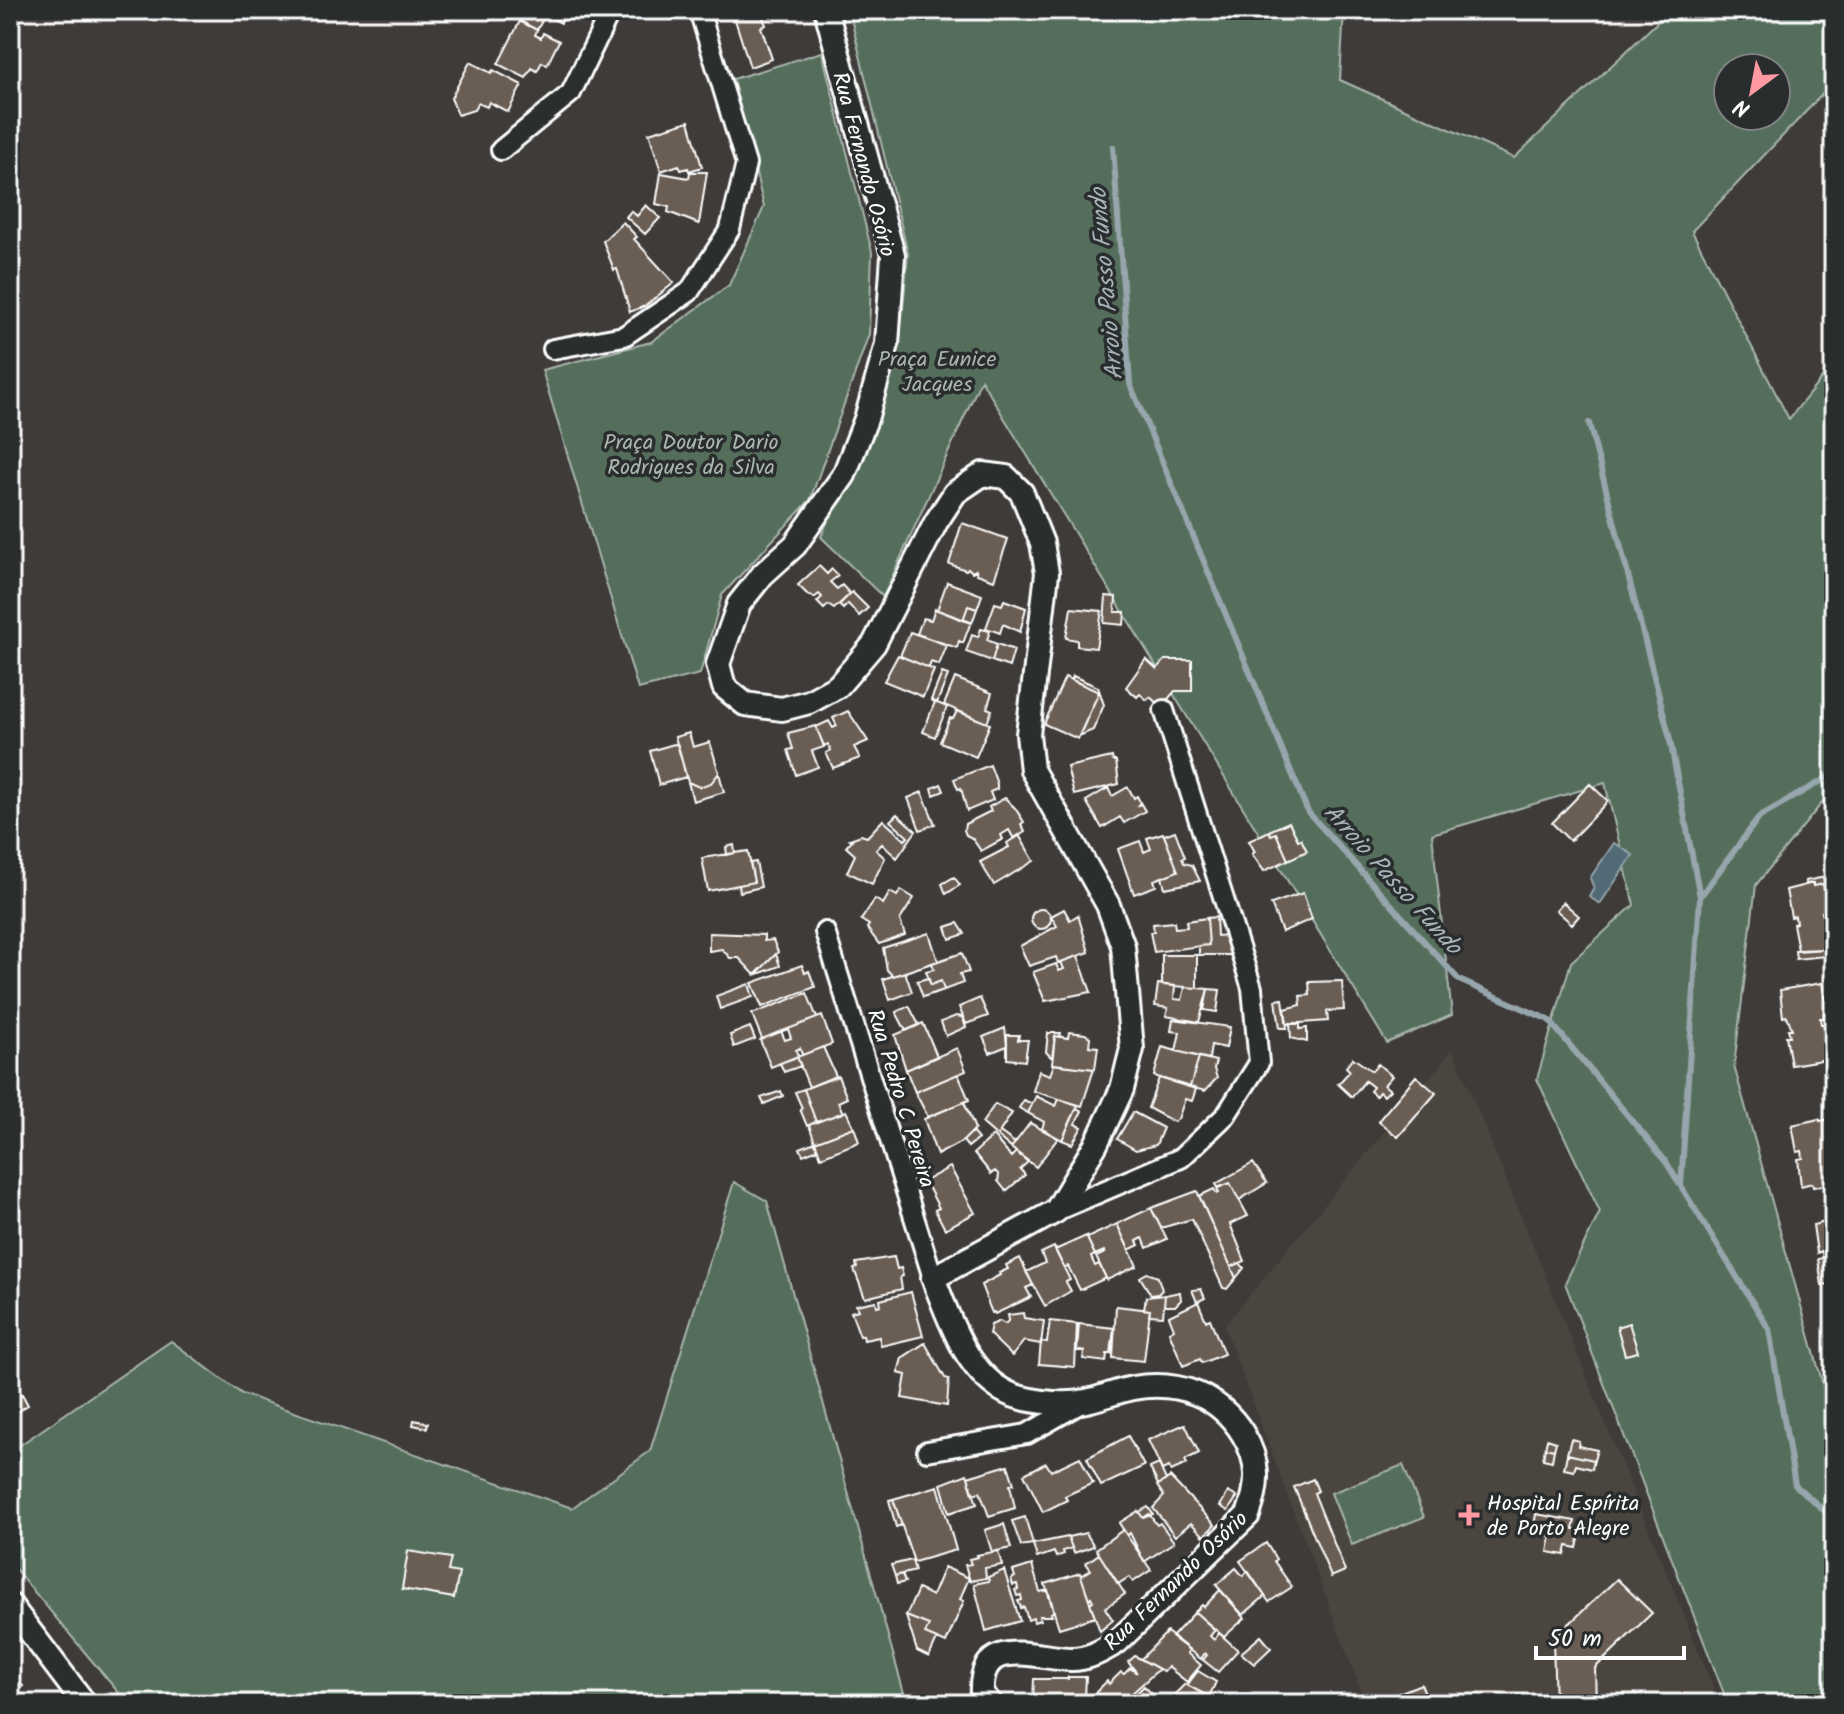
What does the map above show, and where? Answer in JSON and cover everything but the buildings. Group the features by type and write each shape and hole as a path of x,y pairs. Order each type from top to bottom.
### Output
{"street":[{"path":"501,150 571,93 611,10"},
{"path":"553,349 624,336 689,292 730,229 746,164 699,10"},
{"name":"Rua Fernando Osório","path":"826,10 893,255 887,344 866,419 844,475 795,545 763,574 739,604 718,664 724,687 745,704 782,709 809,702 838,686 874,644 936,522 955,493 983,474 1006,477 1022,493 1042,543 1047,573 1028,734 1032,770 1108,905 1123,946 1132,1049 1122,1089 1096,1144 1056,1211"},
{"path":"933,1278 1056,1211 1181,1158 1226,1115 1259,1063 1252,988 1164,710"},
{"name":"Rua Pedro C Pereira","path":"825,932 933,1278"},
{"name":"Rua Fernando Osório","path":"933,1278 955,1331 974,1365 1003,1391 1039,1402 1083,1402"},
{"name":"Rua Fernando Osório","path":"927,1451 1027,1434 1083,1402 1134,1388 1172,1388 1202,1395 1229,1413 1254,1452 1258,1474 1256,1495 1248,1515 1117,1642 1095,1655 1073,1659 1007,1653 995,1656 981,1680 982,1694 991,1704"},
{"path":"10,1605 85,1704"}],"shaded area":[{"name":"Hospital Espírita de Porto Alegre","path":"1453,1049 1720,1704 1366,1704 1224,1326"}],"green space":[{"name":"Praça Eunice Jacques","path":"849,10 1344,10 1340,80 1514,158 1670,10 1834,10 1834,82 1792,126 1792,52 1712,52 1712,132 1786,132 1692,231 1789,419 1834,363 1834,788 1756,885 1734,1066 1834,1424 1834,1704 1728,1704 1565,1283 1600,1212 1537,1079 1571,962 1634,905 1605,783 1432,834 1452,1015 1387,1043 981,380 883,597 821,537 899,349 908,254"},
{"name":"Praça Doutor Dario Rodrigues da Silva","path":"822,52 872,252 869,334 810,500 722,595 700,674 638,689 542,370 651,342 729,285 764,207 733,79"},
{"path":"734,1182 767,1201 907,1704 128,1704 10,1563 10,1452 171,1341 242,1394 572,1508 650,1451"},
{"path":"1403,1465 1424,1517 1352,1545 1331,1493"}],"water":[{"path":"1614,843 1633,855 1600,904 1589,897 1594,888 1590,878"}],"waterway":[{"name":"Arroio Passo Fundo","path":"1113,147 1130,384 1308,812 1459,980 1549,1020 1666,1162 1769,1329 1795,1485 1834,1519"},
{"path":"1589,423 1669,735 1700,897 1681,1186"},
{"path":"1700,897 1760,816 1834,774"}],"place":[{"name":"Hospital Espírita de Porto Alegre","path":"1469,1515"}]}
